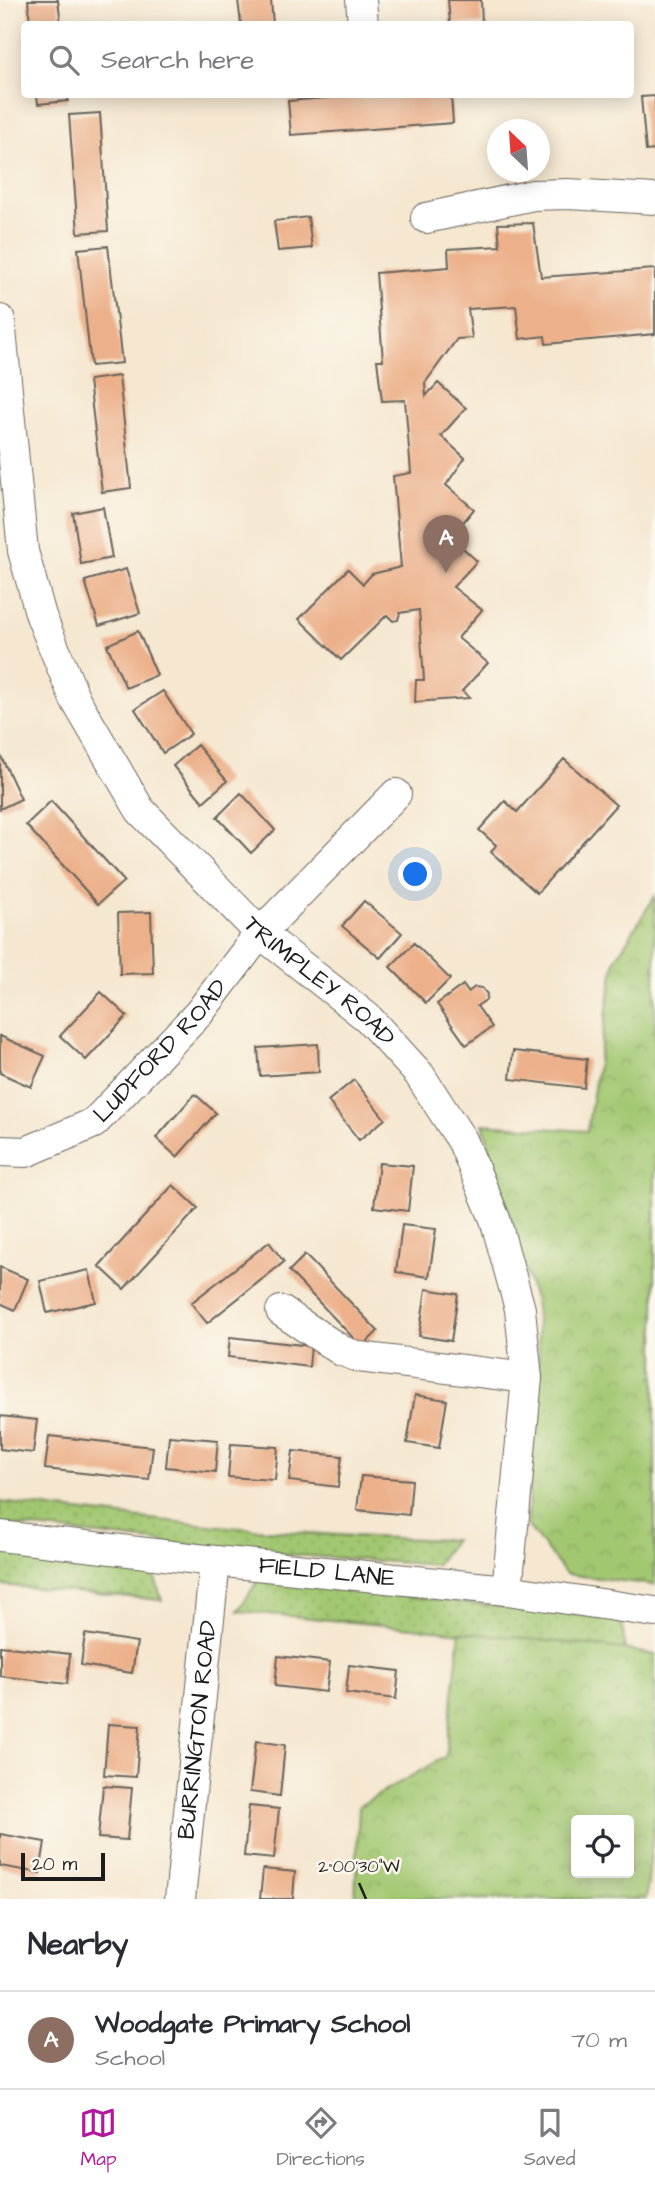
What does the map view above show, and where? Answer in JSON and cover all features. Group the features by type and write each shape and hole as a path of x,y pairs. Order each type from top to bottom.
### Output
{"street":[{"path":"361,0 363,21"},
{"path":"426,218 533,195 568,194 655,200"},
{"name":"TRIMPLEY ROAD","path":"0,320 4,409 23,551 41,616 75,699 140,810 260,933 368,1018 419,1074 463,1142 495,1219 520,1309 527,1378 507,1590"},
{"name":"LUDFORD ROAD","path":"0,1151 26,1152 94,1123 199,1013 260,933 396,793"},
{"path":"281,1311 342,1351 359,1357 527,1378"},
{"name":"FIELD LANE","path":"0,1536 507,1590 655,1612"},
{"name":"BURRINGTON ROAD","path":"180,1899 215,1561"}],"green space":[{"path":"655,896 655,1585 566,1574 527,1525 539,1353 536,1306 483,1124 587,1131 615,960"},
{"path":"0,1502 283,1531 454,1540 436,1565 253,1552 0,1524"},
{"path":"0,1552 152,1569 162,1600 0,1585"},
{"path":"258,1580 622,1620 625,1649 238,1611"},
{"path":"460,1632 625,1649 655,1655 655,1813 646,1899 355,1899 359,1806 446,1756"}],"building":[{"path":"28,0 58,0 61,21 30,21"},
{"path":"238,0 271,0 273,21 241,21"},
{"path":"448,0 481,0 482,21 450,21"},
{"path":"655,96 655,150 646,151 641,97"},
{"path":"37,98 68,98 68,101 38,104"},
{"path":"325,98 451,98 453,123 291,135 288,101"},
{"path":"100,113 108,231 78,233 69,115"},
{"path":"308,217 312,248 278,251 274,221"},
{"path":"533,223 541,277 655,269 655,334 546,344 545,336 520,339 516,306 468,309 472,338 457,339 425,383 426,396 438,383 466,408 441,436 465,458 446,485 474,509 451,537 477,561 453,587 482,610 458,638 488,663 462,691 470,698 415,702 416,680 424,680 419,610 400,613 398,620 393,621 387,615 341,660 299,619 348,569 363,584 372,574 401,567 393,476 411,473 405,400 382,401 377,360 383,360 376,273 449,267 448,249 500,246 498,224"},
{"path":"108,246 122,363 91,366 78,249"},
{"path":"119,376 131,488 102,492 89,380"},
{"path":"103,507 112,558 81,564 73,513"},
{"path":"126,569 140,613 99,626 85,581"},
{"path":"138,631 157,675 126,688 107,645"},
{"path":"163,691 191,734 163,753 135,709"},
{"path":"197,745 227,781 203,802 173,766"},
{"path":"0,754 21,799 0,809"},
{"path":"564,759 616,805 537,893 491,852 496,845 479,830 505,801 517,812"},
{"path":"241,793 275,830 251,853 217,817"},
{"path":"51,801 124,881 98,904 26,825"},
{"path":"364,901 402,933 380,958 342,926"},
{"path":"151,912 153,973 120,974 118,913"},
{"path":"414,943 450,979 426,1003 390,967"},
{"path":"463,985 468,992 475,987 482,988 487,994 486,1000 477,1006 492,1027 466,1045 437,1004"},
{"path":"101,992 127,1016 86,1060 60,1036"},
{"path":"0,1036 45,1056 31,1087 0,1073"},
{"path":"318,1044 319,1072 260,1076 258,1048"},
{"path":"513,1051 587,1059 584,1088 510,1079"},
{"path":"354,1080 385,1119 359,1140 328,1101"},
{"path":"195,1094 216,1113 177,1157 156,1138"},
{"path":"379,1163 413,1166 408,1211 374,1207"},
{"path":"173,1185 198,1208 124,1289 99,1266"},
{"path":"402,1225 436,1229 429,1277 396,1272"},
{"path":"269,1242 284,1262 207,1323 191,1303"},
{"path":"305,1255 378,1331 362,1347 289,1271"},
{"path":"0,1267 28,1279 15,1310 0,1303"},
{"path":"89,1270 96,1302 47,1313 40,1281"},
{"path":"426,1289 458,1294 451,1341 419,1336"},
{"path":"230,1337 311,1346 309,1367 228,1357"},
{"path":"415,1395 447,1400 439,1448 407,1443"},
{"path":"0,1416 37,1420 33,1453 0,1449"},
{"path":"49,1436 153,1447 149,1480 45,1469"},
{"path":"169,1436 218,1440 215,1472 166,1467"},
{"path":"231,1444 278,1447 275,1480 228,1477"},
{"path":"293,1451 342,1456 338,1487 289,1481"},
{"path":"361,1476 412,1480 409,1515 357,1510"},
{"path":"85,1634 137,1642 132,1673 81,1665"},
{"path":"0,1646 70,1654 67,1684 0,1676"},
{"path":"278,1656 330,1662 326,1692 275,1686"},
{"path":"349,1665 399,1671 396,1699 346,1693"},
{"path":"108,1724 140,1726 136,1777 104,1775"},
{"path":"256,1741 285,1745 280,1796 250,1792"},
{"path":"103,1786 132,1788 127,1840 98,1838"},
{"path":"249,1806 279,1809 274,1859 244,1856"},
{"path":"0,1834 45,1842 40,1873 0,1866"},
{"path":"263,1869 295,1872 293,1899 260,1899"}],"place":[{"name":"Woodgate Primary School","path":"446,573"}]}
